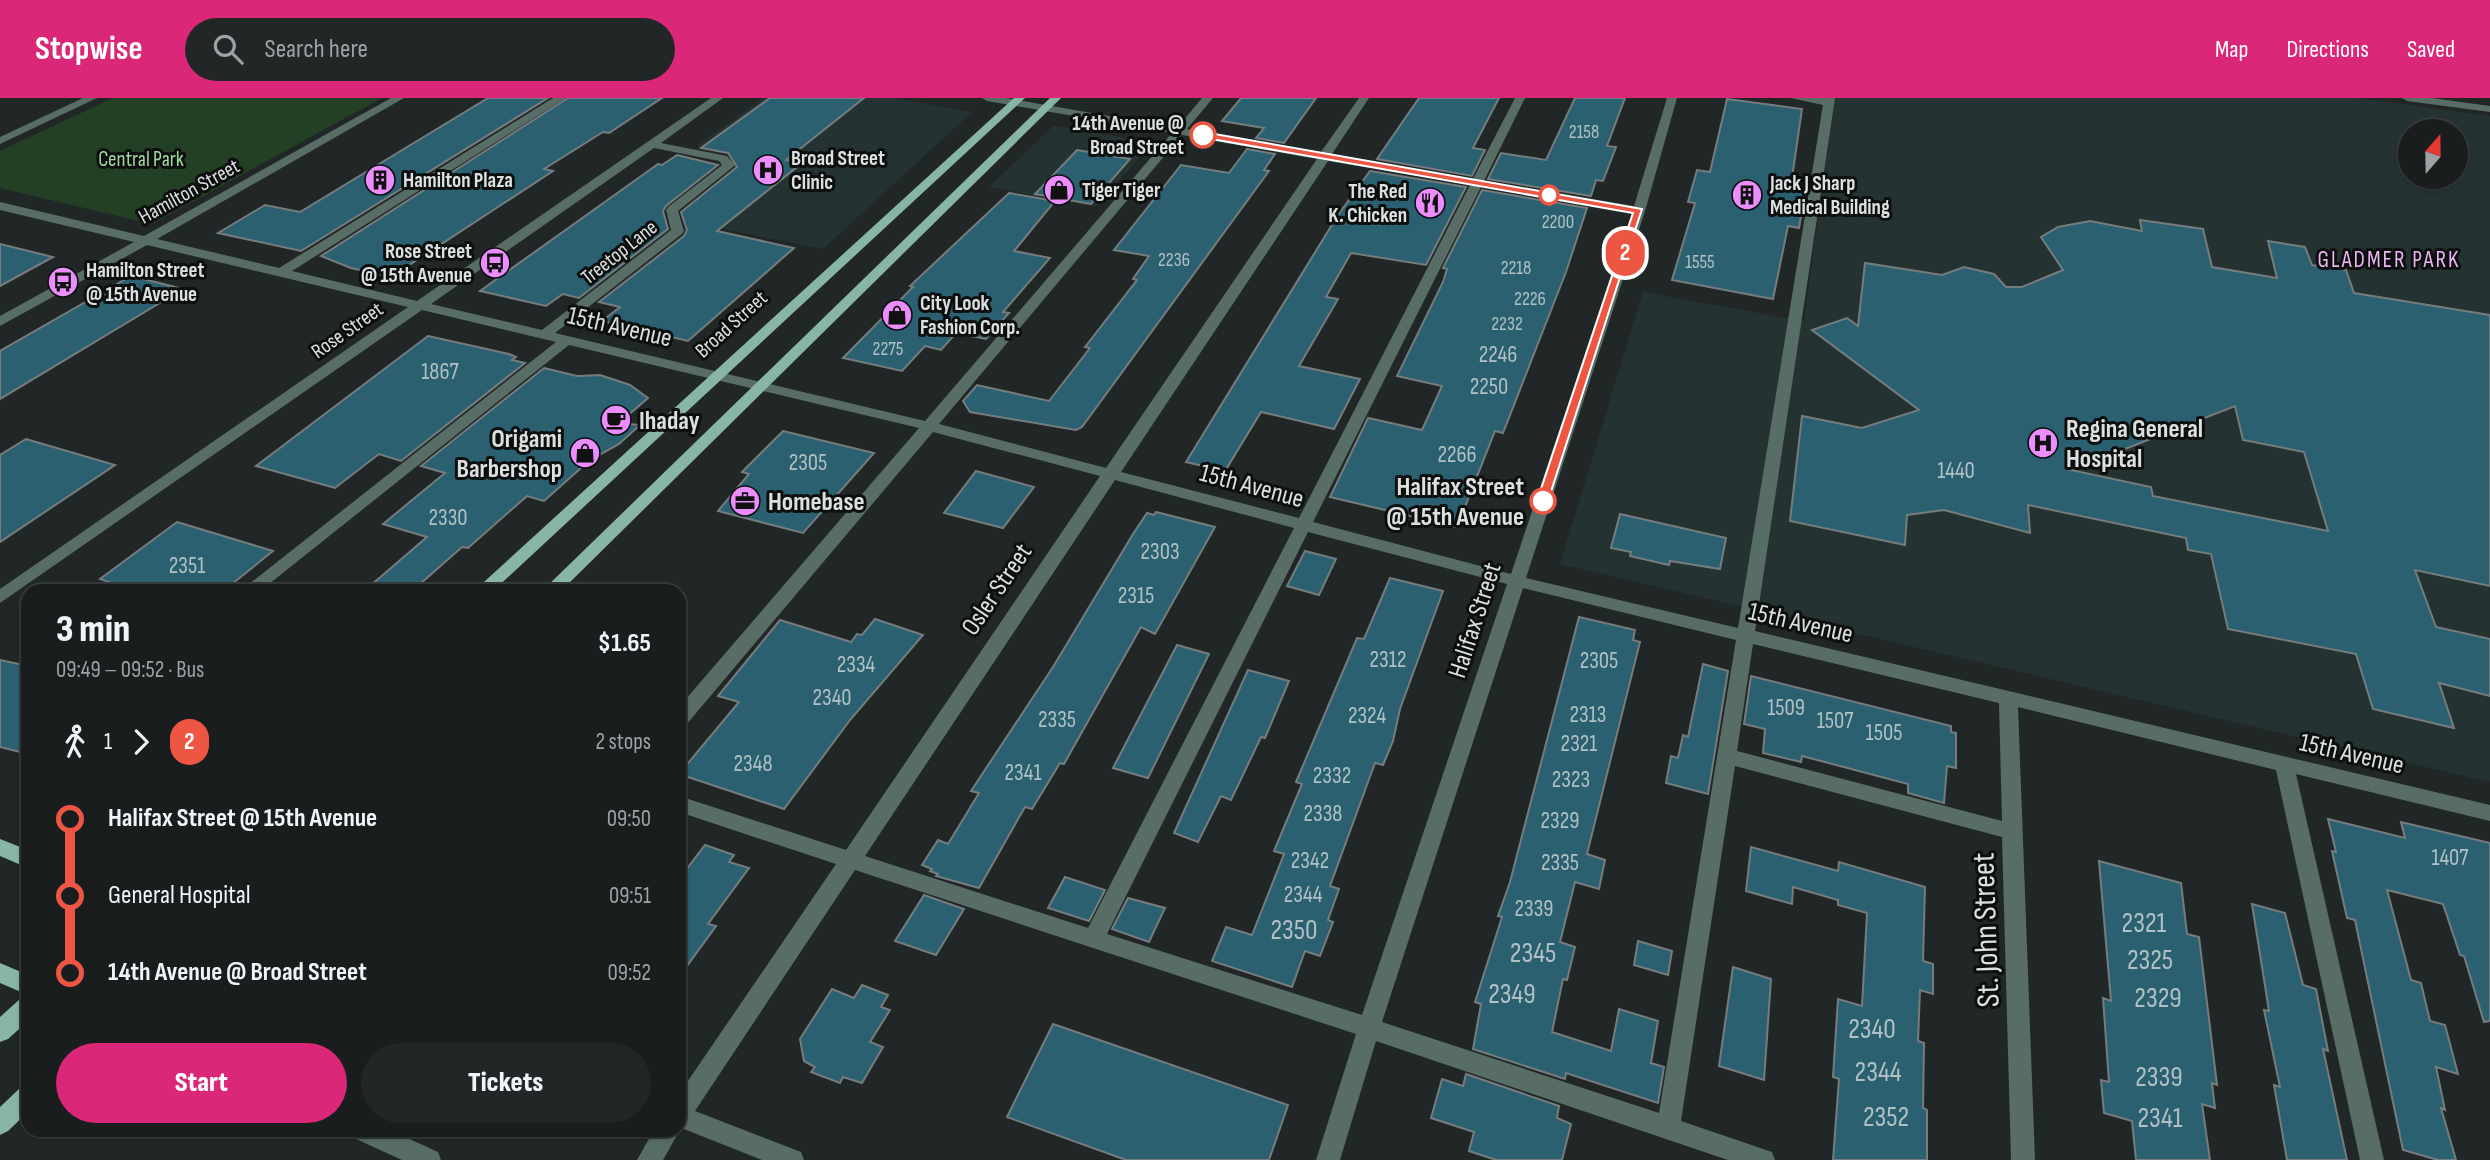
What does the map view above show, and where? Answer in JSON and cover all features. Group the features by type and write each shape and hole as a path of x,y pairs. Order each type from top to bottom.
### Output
{"main road":[{"path":"557,584 1056,98"},
{"name":"Broad Street","path":"490,584 714,375 1017,100"},
{"path":"0,846 21,856"},
{"path":"0,973 21,982"},
{"path":"0,1032 21,1012"},
{"path":"0,1123 21,1103"}],"street":[{"path":"0,141 92,98"},
{"name":"Hamilton Street","path":"0,322 399,98"},
{"path":"282,272 561,98"},
{"name":"Rose Street","path":"30,584 420,305 718,98"},
{"path":"987,98 1017,100 1046,108 1639,211"},
{"path":"686,712 1208,98"},
{"name":"Osler Street","path":"686,1104 1364,98"},
{"path":"1093,940 1520,98"},
{"name":"Halifax Street","path":"1328,1160 1369,1028 1639,211 1672,98"},
{"path":"1668,1128 1830,100 1796,98"},
{"path":"2407,98 2456,101 2490,109"},
{"name":"Treetop Lane","path":"544,335 678,231 672,210 729,165 723,158 651,145"},
{"name":"15th Avenue","path":"0,206 929,426 1517,581 2490,813"},
{"path":"257,584 567,340"},
{"name":"Rose Street","path":"0,597 21,590"},
{"name":"St. John Street","path":"2008,698 2023,1160"},
{"path":"1727,756 2014,832"},
{"path":"2284,764 2372,1160"},
{"path":"686,806 1369,1028 1763,1160"},
{"path":"686,1118 792,1160"},
{"path":"378,1137 429,1160"},
{"path":"649,1160 664,1137"}],"shaded area":[{"path":"763,98 895,98 972,112 823,249 703,225 744,166 736,153 697,146"},
{"name":"Regina General Hospital","path":"1834,98 2357,98 2490,116 2490,782 1560,564 1643,292 1804,321"},
{"path":"1053,126 1153,143 1096,207 989,187"}],"green space":[{"name":"Central Park","path":"113,98 382,98 152,224 0,188 0,151"}],"building":[{"path":"488,98 548,98 301,251 218,233 265,205 300,212"},
{"path":"568,98 662,98 609,133 603,132 544,169 553,171 391,277 351,268 321,256"},
{"path":"770,98 864,98 786,160 802,163 717,231 794,248 688,341 602,321 620,307 599,302 684,236 687,230 681,212 737,167 728,153 701,148"},
{"path":"1241,98 1316,98 1284,143 1256,138 1264,128 1222,121"},
{"path":"1419,98 1499,98 1473,148 1485,150 1472,176 1377,159"},
{"path":"1575,98 1625,98 1607,146 1616,147 1603,181 1596,180 1591,196 1488,179 1501,153 1546,160"},
{"path":"1727,99 1802,109 1791,185 1806,188 1799,228 1788,226 1773,299 1672,280 1695,203 1688,202 1697,170 1710,172"},
{"path":"1247,149 1275,154 1264,170 1269,171 1082,427 1076,430 970,412 963,401 977,385 1049,401 1090,348 1085,347 1137,280 1133,279 1149,256 1114,250 1181,165 1229,173"},
{"path":"1077,150 1130,159 1091,204 1035,194"},
{"path":"677,155 718,165 666,206 663,211 668,229 579,298 563,294 546,306 480,291 658,164 662,165"},
{"path":"1370,171 1466,187 1426,265 1351,253 1326,297 1338,299 1299,366 1360,379 1334,429 1261,412 1225,471 1186,462 1338,215"},
{"path":"1482,190 1587,208 1566,272 1503,433 1495,431 1457,527 1330,497 1368,418 1422,430 1442,386 1397,376 1443,282 1447,269 1443,268"},
{"path":"1009,193 1055,201 1014,251 1050,258 1003,312 1009,313 986,339 956,333 941,350 925,346 902,371 843,358 913,287 910,286"},
{"name":"Regina General Hospital","path":"2140,220 2203,229 2212,267 2277,278 2268,241 2305,247 2312,265 2346,270 2354,293 2490,315 2490,586 2415,570 2436,627 2490,639 2490,696 2439,683 2454,728 2373,709 2356,654 2228,629 2211,554 2188,550 2186,538 2028,505 2030,533 1944,510 1907,515 1905,545 1790,521 1802,416 1862,428 1919,410 1812,330 1847,318 1858,326 1865,263 1942,275 1964,267 1994,274 2006,287 2022,287 2063,270 2041,237 2058,227 2090,221 2142,231","holes":["2235,406 2243,440 2304,452 2328,531 2153,496 2151,487 2071,470"]},
{"path":"0,244 53,257 0,286"},
{"path":"131,276 183,289 0,399 0,351"},
{"path":"428,336 509,354 516,357 512,360 525,363 401,461 379,454 335,488 256,466"},
{"path":"544,368 577,376 600,375 630,385 648,398 619,423 640,425 619,444 590,460 544,501 527,496 468,548 462,547 420,584 372,584 427,537 383,524 445,473 421,466"},
{"path":"783,431 874,453 803,533 718,511 749,474 742,472"},
{"path":"26,439 115,465 0,542 0,455"},
{"path":"976,471 1034,487 1003,528 944,513"},
{"path":"1156,512 1215,527 1155,634 1141,627 1064,764 1060,763 1032,809 1025,807 979,888 936,876 938,874 930,871 932,869 922,865 938,840 948,844 979,793 971,791 1053,667 1133,534 1147,513 1154,515"},
{"path":"1620,514 1726,538 1720,569 1670,561 1669,565 1630,556 1631,552 1611,548"},
{"path":"177,522 273,551 232,584 115,584 100,579"},
{"path":"1305,551 1336,559 1319,595 1287,586"},
{"path":"1390,578 1443,591 1400,709 1393,741 1383,765 1375,763 1330,886 1339,889 1328,920 1333,922 1320,956 1305,951 1292,987 1212,961 1226,927 1252,935 1284,854 1274,851 1302,784 1296,782 1357,638 1364,639"},
{"path":"1579,617 1635,630 1633,640 1640,642 1587,854 1605,860 1599,889 1575,882 1560,942 1575,947 1567,980 1563,979 1552,1032 1611,1051 1619,1009 1658,1021 1651,1063 1664,1067 1658,1103 1566,1073 1565,1079 1473,1049 1481,1004 1475,1002 1502,917 1498,916 1510,882"},
{"path":"875,619 923,635 850,720 784,809 686,776 686,766 739,702 718,696 780,620 851,642 857,634 862,635"},
{"path":"1177,645 1209,654 1148,778 1113,768"},
{"path":"0,660 21,664 21,752 0,747"},
{"path":"1703,664 1728,671 1708,794 1666,783 1671,756 1678,758 1683,735 1688,737"},
{"path":"1248,670 1289,681 1265,738 1261,737 1231,800 1221,796 1198,842 1174,833"},
{"path":"1751,676 1951,726 1951,732 1956,733 1956,768 1947,766 1944,803 1908,793 1908,784 1802,756 1801,762 1763,753 1765,729 1744,724"},
{"path":"2328,819 2405,838 2401,822 2490,843 2490,1021 2484,1022 2464,956 2460,955 2443,904 2387,890 2411,980 2421,983 2430,1021 2445,1025 2458,1074 2436,1067 2445,1110 2441,1108 2456,1160 2438,1160 2403,1150 2355,920 2347,918 2332,851 2336,852"},
{"path":"705,845 734,855 729,862 749,868 708,924 716,926 686,967 686,870"},
{"path":"1751,847 1838,871 1839,862 1925,887 1923,961 1933,964 1933,994 1920,990 1918,1041 1924,1043 1923,1108 1927,1110 1927,1160 1833,1160 1839,1079 1833,1077 1838,999 1862,1006 1867,913 1838,905 1838,900 1793,887 1792,904 1746,891"},
{"path":"2099,861 2181,883 2187,934 2199,937 2217,1085 2212,1083 2215,1108 2202,1104 2210,1160 2136,1160 2132,1121 2104,1113 2101,1080 2109,1082 2103,998 2111,1001"},
{"path":"1065,877 1105,890 1089,921 1048,908"},
{"path":"924,895 964,909 936,955 895,941"},
{"path":"1128,898 1165,908 1149,942 1112,929"},
{"path":"2252,904 2285,913 2303,985 2316,989 2328,1051 2323,1049 2347,1160 2287,1160 2274,1085 2280,1087 2264,1010 2269,1011"},
{"path":"1638,941 1672,951 1668,975 1634,965"},
{"path":"1733,967 1771,979 1764,1080 1719,1066"},
{"path":"862,985 888,995 881,1007 890,1010 870,1042 883,1047 862,1083 843,1077 840,1083 811,1072 815,1067 804,1061 800,1039 832,989 854,998"},
{"path":"1053,1024 1288,1105 1269,1160 1126,1160 1007,1117"},
{"path":"1466,1074 1559,1106 1557,1118 1571,1124 1562,1160 1496,1160 1469,1151 1474,1132 1431,1118 1442,1079 1463,1086"}],"bus line":[{"name":"2","path":"1203,135 1639,211 1543,501"}],"place":[{"name":"14th Avenue @ Broad Street","path":"1203,135"},
{"name":"Broad Street Clinic","path":"768,170"},
{"name":"Hamilton Plaza","path":"380,180"},
{"name":"Tiger Tiger","path":"1059,190"},
{"name":"Jack J Sharp Medical Building","path":"1747,195"},
{"name":"The Red K. Chicken","path":"1430,203"},
{"name":"Rose Street @ 15th Avenue","path":"495,263"},
{"name":"Hamilton Street @ 15th Avenue","path":"63,282"},
{"name":"City Look Fashion Corp.","path":"897,315"},
{"name":"Ihaday","path":"616,420"},
{"name":"Regina General Hospital","path":"2043,443"},
{"name":"Origami Barbershop","path":"585,453"},
{"name":"Homebase","path":"745,501"},
{"name":"Halifax Street @ 15th Avenue","path":"1543,501"}],"district":[{"name":"GLADMER PARK","path":"2389,259"}]}
